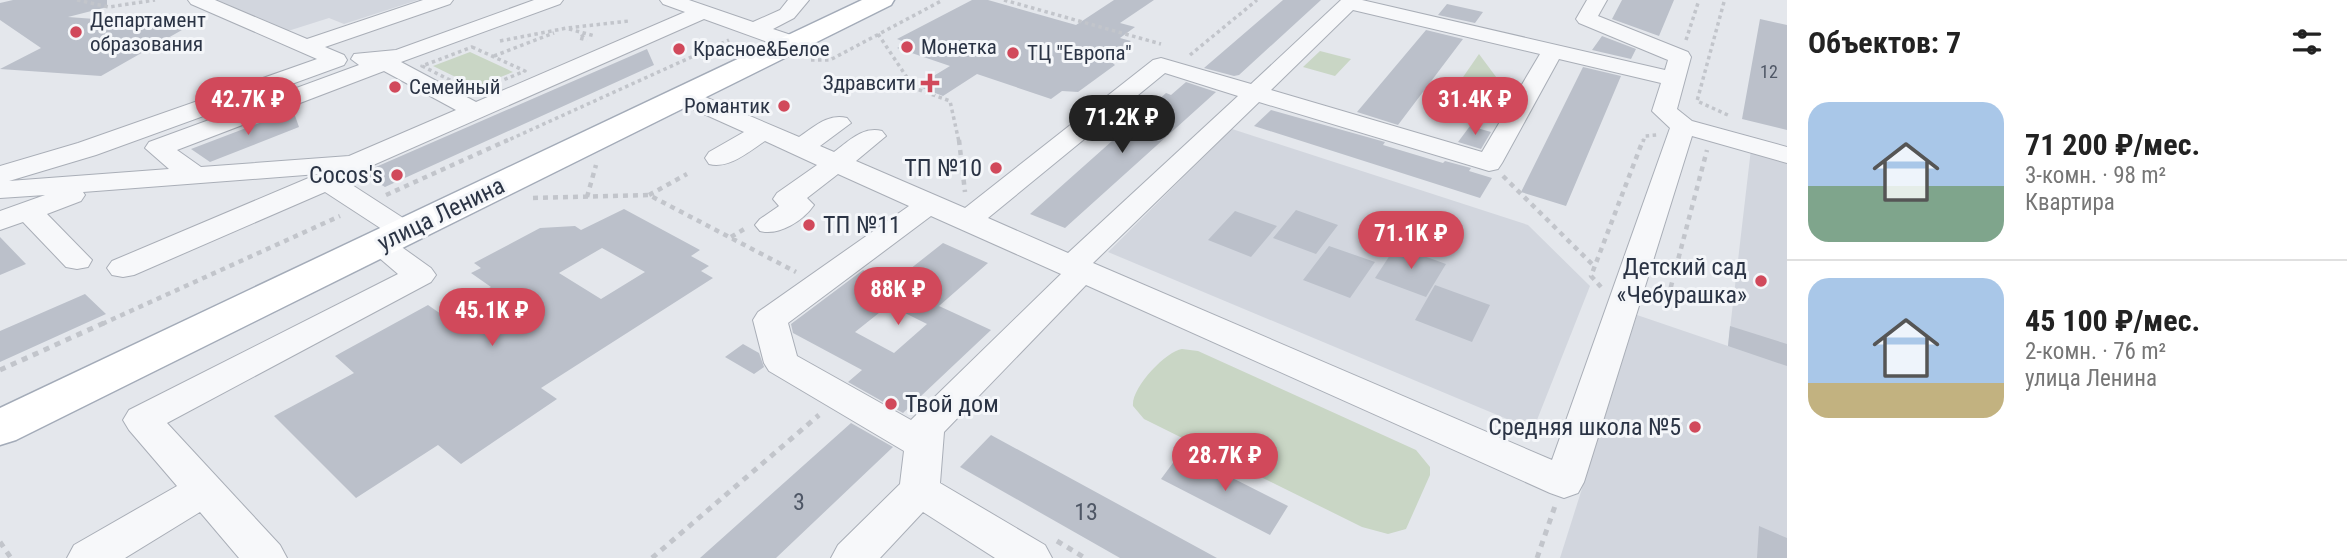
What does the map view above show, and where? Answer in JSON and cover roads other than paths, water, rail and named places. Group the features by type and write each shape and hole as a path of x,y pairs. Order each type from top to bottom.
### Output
{"main road":[{"name":"улица Ленина","path":"0,428 882,0"}],"lane":[{"path":"198,0 336,60"},
{"path":"306,46 443,0"},
{"path":"194,175 158,148 381,61 399,57 553,0"},
{"path":"670,0 792,43"},
{"path":"753,30 788,14 799,0"},
{"path":"1597,0 1586,19 1677,68"},
{"path":"853,558 919,490 926,427 1076,269 1349,3 1552,52 1677,68"},
{"path":"123,268 327,181 354,164 703,12"},
{"path":"979,211 1161,55 1255,93 1489,163 1552,52"},
{"path":"0,175 87,149 336,60 381,61 475,111"},
{"path":"1677,68 1664,111 1682,130 1787,155"},
{"path":"683,96 931,203 979,211 1131,304 1495,465 1564,482 1682,130"},
{"path":"801,148 838,123"},
{"path":"718,158 764,131"},
{"path":"770,225 800,205 787,199 873,135"},
{"path":"0,190 354,164"},
{"path":"265,558 142,420 420,275 364,205 327,181"},
{"path":"0,221 105,182"},
{"path":"924,445 781,363 770,320 931,203"},
{"path":"28,211 77,260"},
{"path":"89,558 204,490"},
{"path":"919,490 1040,548"}],"place":[{"name":"Департамент образования","path":"76,32"},
{"name":"Монетка","path":"907,47"},
{"name":"Красное&Белое","path":"679,49"},
{"name":"ТЦ \"Европа\"","path":"1013,53"},
{"name":"Здравсити","path":"930,83"},
{"name":"Семейный","path":"395,87"},
{"name":"Романтик","path":"784,106"},
{"name":"ТП №10","path":"996,168"},
{"name":"Cocos's","path":"397,175"},
{"name":"ТП №11","path":"809,225"},
{"name":"Детский сад «Чебурашка»","path":"1761,281"},
{"name":"Твой дом","path":"891,404"},
{"name":"Средняя школа №5","path":"1695,427"}]}
